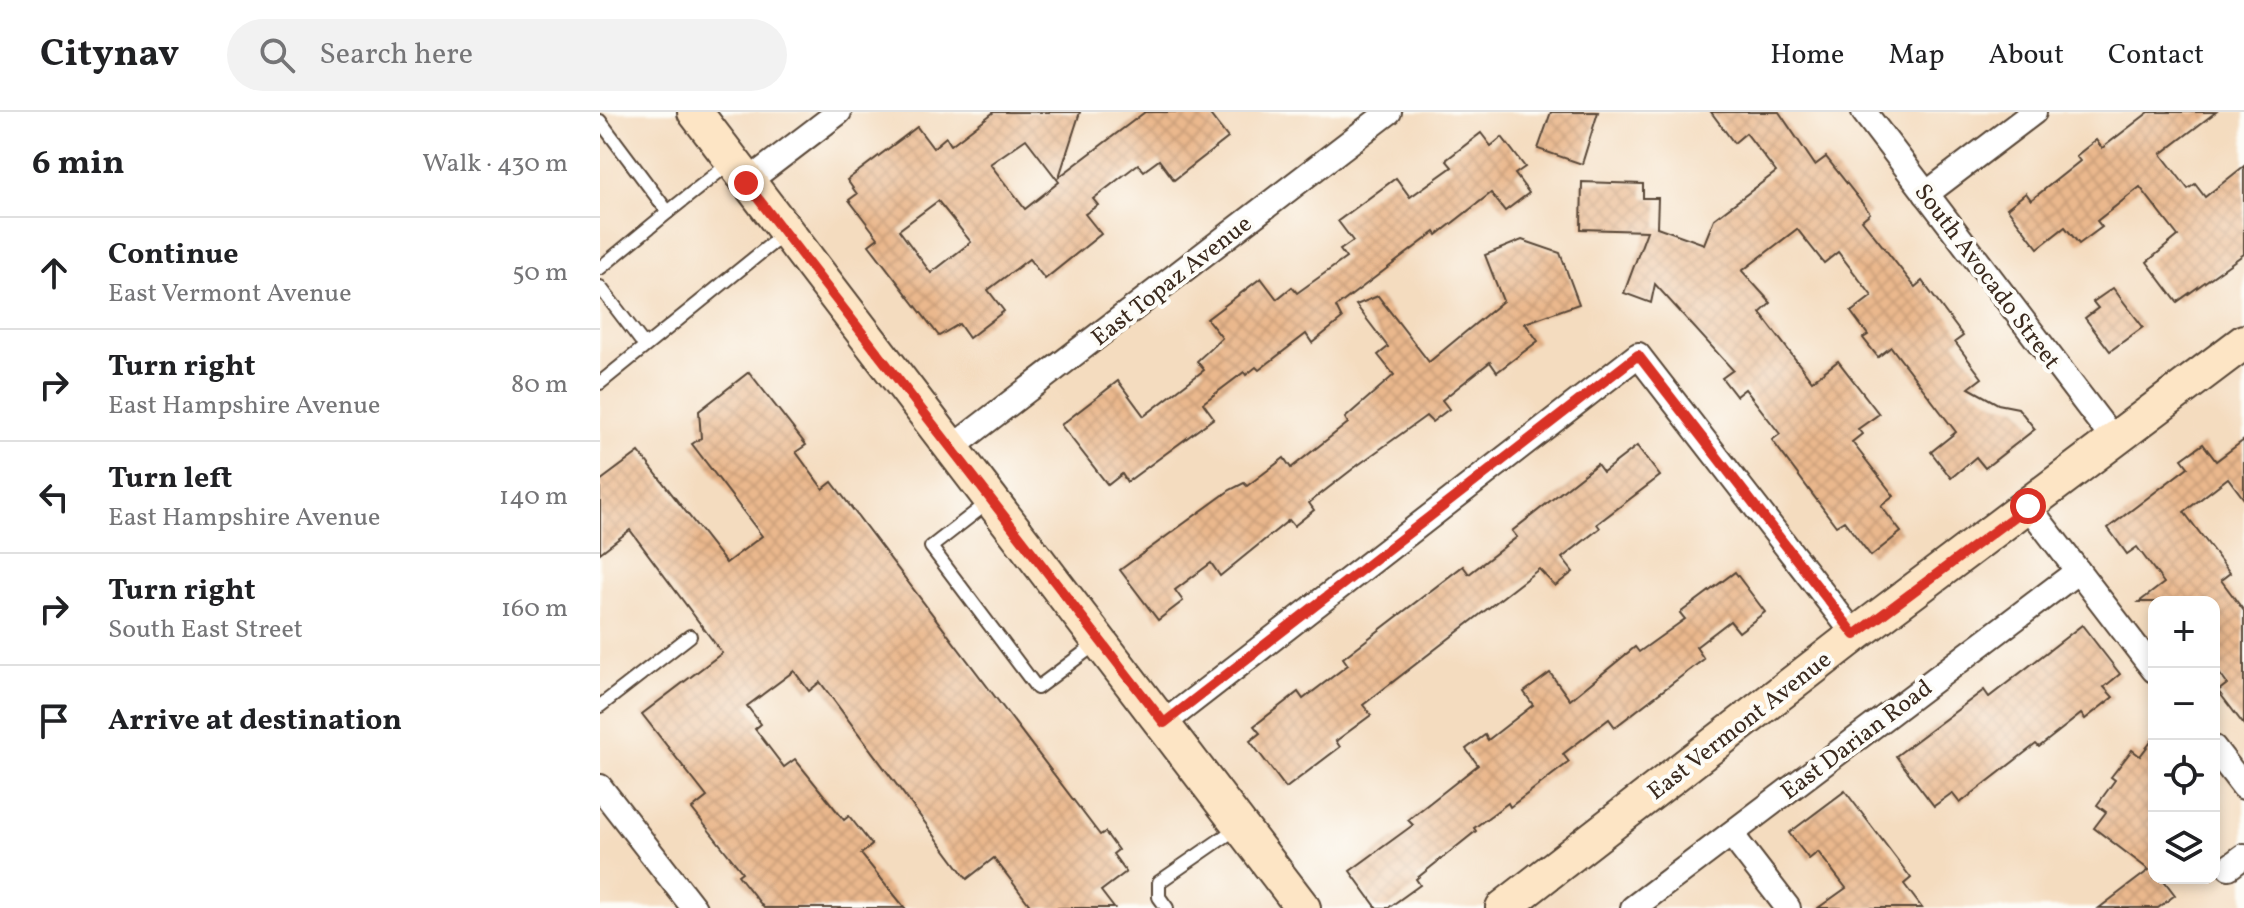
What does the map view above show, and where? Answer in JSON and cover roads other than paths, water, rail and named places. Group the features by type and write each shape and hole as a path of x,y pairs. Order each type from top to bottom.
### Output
{"street":[{"path":"695,112 1303,908"},
{"path":"739,173 839,112"},
{"name":"East Topaz Avenue","path":"953,447 1389,112"},
{"name":"South Avocado Street","path":"1864,112 2113,439"},
{"path":"1926,194 2034,112"},
{"name":"East Vermont Avenue","path":"1503,908 1855,635 2244,342"},
{"path":"1164,723 1638,355 1855,635"},
{"path":"2028,506 2152,668"},
{"name":"East Darian Road","path":"1633,908 2078,571"},
{"path":"2220,756 2244,787"},
{"path":"600,787 694,908"},
{"path":"1731,834 1788,908"}],"lane":[{"path":"600,121 668,212"},
{"path":"600,268 668,212 739,173"},
{"path":"600,383 785,233"},
{"path":"600,287 645,346"},
{"path":"992,499 931,547 1037,688 1101,640"},
{"path":"600,706 690,636"},
{"path":"1167,908 1159,897 1159,882 1240,826"}]}
